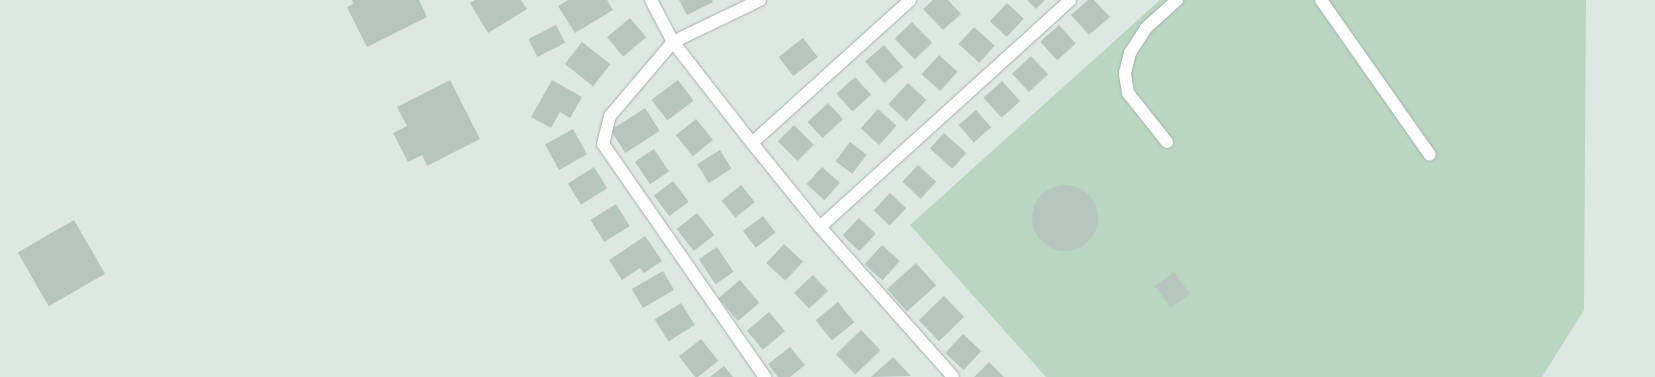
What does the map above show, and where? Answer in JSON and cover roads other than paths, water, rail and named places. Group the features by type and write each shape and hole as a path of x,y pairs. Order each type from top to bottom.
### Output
{"street":[{"path":"651,0 674,42 820,228 953,377"},
{"path":"760,0 674,42 610,116 603,144 765,377"},
{"path":"752,143 910,0"},
{"path":"820,228 1070,0"},
{"path":"1167,142 1128,93 1125,73 1130,53 1146,28 1177,0"},
{"path":"1321,0 1430,155"}]}
